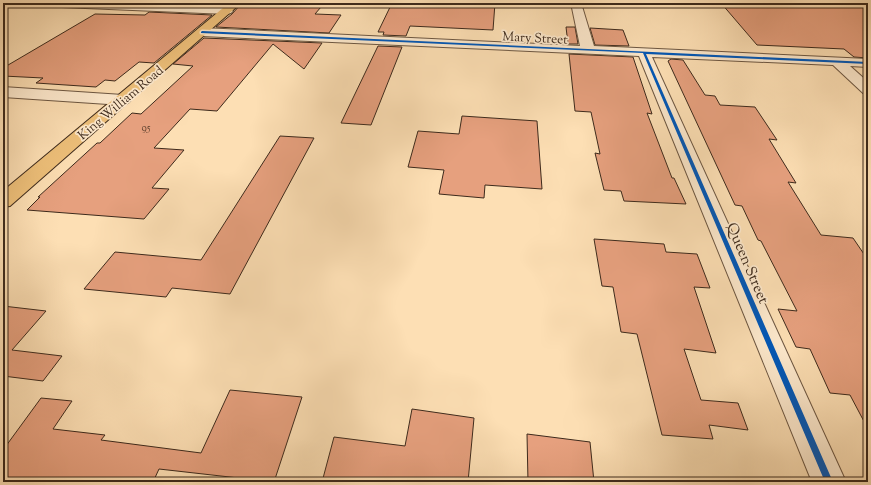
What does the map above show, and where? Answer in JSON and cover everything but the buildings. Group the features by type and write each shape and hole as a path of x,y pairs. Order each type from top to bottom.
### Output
{"main road":[{"name":"King William Road","path":"3,201 232,7"}],"street":[{"path":"38,3 232,7"},
{"path":"576,3 588,50"},
{"name":"Mary Street","path":"202,32 868,63"},
{"name":"Queen Street","path":"644,53 829,482"},
{"path":"837,62 868,90"},
{"path":"3,92 123,100"}],"cycle path":[{"path":"202,32 868,63"},
{"path":"644,53 829,482"}]}
